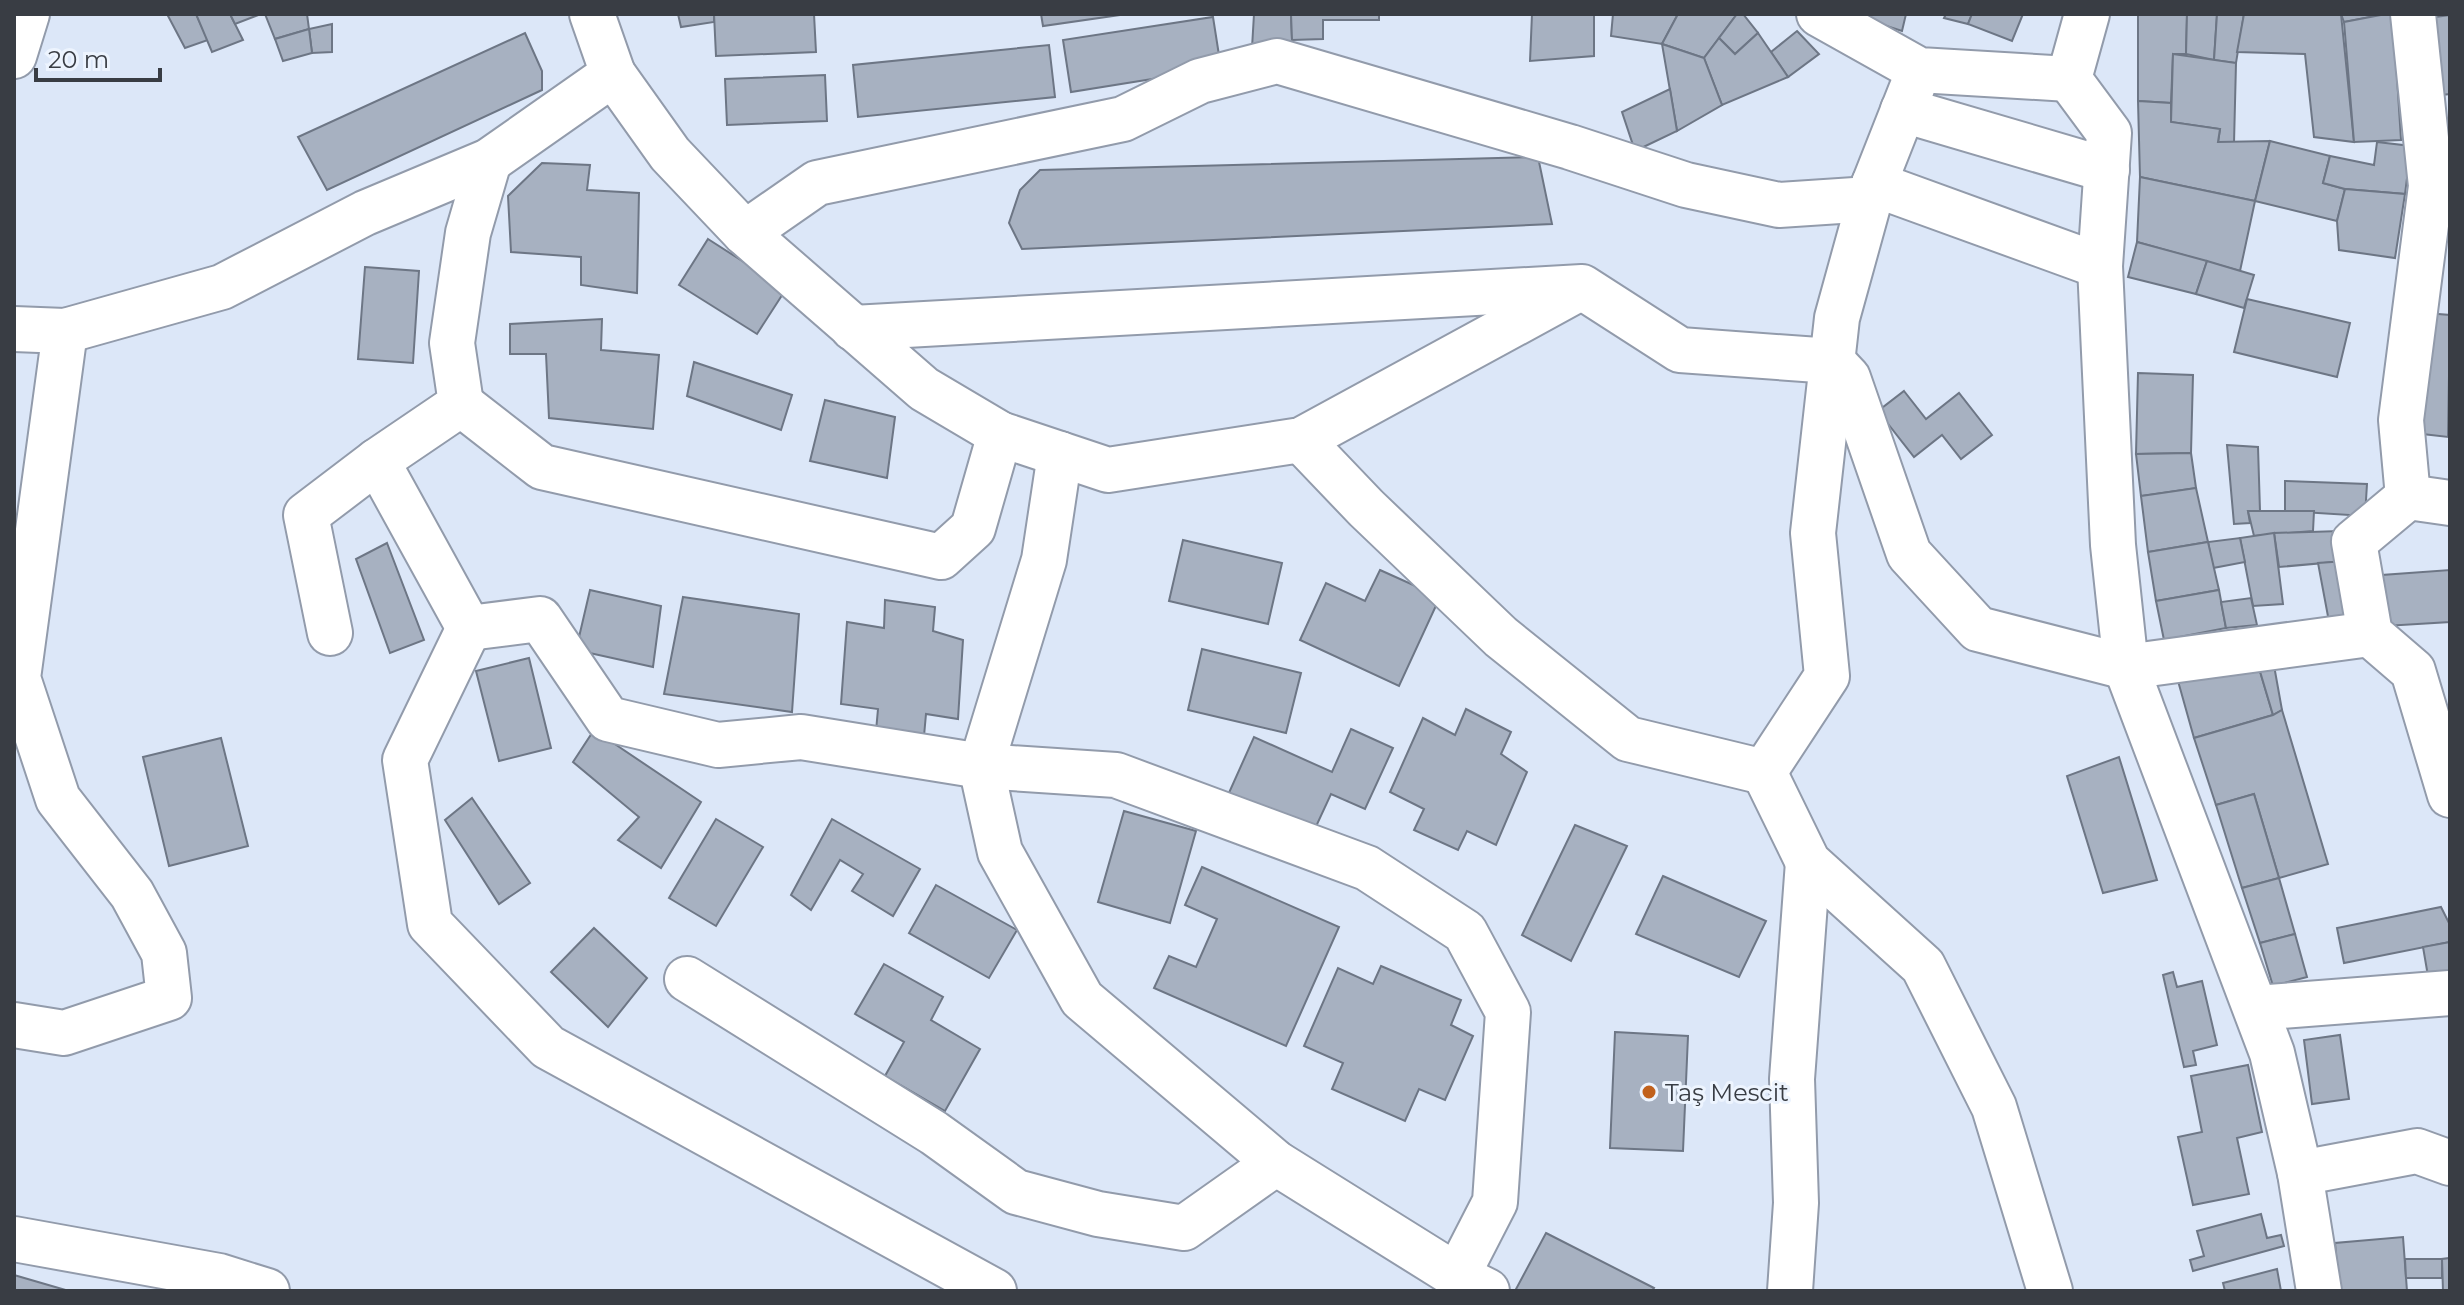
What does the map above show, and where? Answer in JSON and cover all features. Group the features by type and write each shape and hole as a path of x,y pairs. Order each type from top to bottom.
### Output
{"street":[{"path":"14,56 27,14"},
{"path":"592,14 613,74 670,154 745,233 924,389 1000,434 1108,470 1301,440 1582,287"},
{"path":"1819,14 1919,70 2069,79"},
{"path":"2069,79 2087,14"},
{"path":"2413,14 2431,186 2434,290 2401,420 2429,500 2354,542 2370,634 2413,671 2450,795"},
{"path":"745,233 817,183 1123,119 1200,81 1277,61 1570,147 1686,185 1779,205 1872,191 2100,266"},
{"path":"1764,772 1827,676 1813,533 1837,318 1872,191 1919,70"},
{"path":"14,329 65,331 222,287 365,213 489,161 613,74"},
{"path":"2069,79 2109,133 2100,266 2113,545 2126,667 2272,1053 2300,1173 2319,1291"},
{"path":"1903,110 2107,170"},
{"path":"489,161 468,233 452,343 461,404 542,467 941,557 973,528 1000,434"},
{"path":"853,328 1582,287 1680,350 1832,361 1848,378 1909,554 1978,629 2126,667 2370,634"},
{"path":"14,1025 64,1033 169,998 164,953 138,906 58,799 18,678 65,331"},
{"path":"330,633 306,515 377,461 461,404"},
{"path":"1301,440 1366,508 1501,637 1628,739 1764,772"},
{"path":"469,628 540,619 608,719 718,745 801,737 981,766 1116,775 1367,868 1465,932 1508,1012 1495,1202 1472,1283 1276,1163 1082,999 1000,852 981,766 1044,560 1060,454"},
{"path":"377,461 469,628"},
{"path":"469,628 405,760 430,924 548,1047 994,1291"},
{"path":"1764,772 1808,862 1923,966 1994,1107 2050,1291"},
{"path":"1790,1291 1796,1203 1792,1079 1808,862"},
{"path":"687,979 934,1133 1016,1192 1098,1214 1184,1228 1276,1163"},
{"path":"2256,1008 2450,993"},
{"path":"2300,1173 2417,1151 2450,1163"},
{"path":"14,1239 219,1276 267,1291"}],"building":[{"path":"167,14 196,14 208,40 185,48"},
{"path":"196,14 230,14 243,40 212,52"},
{"path":"230,14 261,14 235,24"},
{"path":"265,14 307,14 309,29 275,39"},
{"path":"678,14 714,14 714,22 681,27"},
{"path":"714,14 814,14 816,52 716,56"},
{"path":"1041,14 1127,14 1043,26"},
{"path":"1254,14 1291,15 1292,40 1288,47 1252,48"},
{"path":"1291,14 1379,14 1379,20 1323,20 1323,39 1292,40"},
{"path":"1532,14 1594,14 1594,56 1530,61"},
{"path":"1613,14 1678,14 1662,44 1611,36"},
{"path":"1678,14 1737,14 1704,58 1662,44"},
{"path":"1737,14 1743,14 1758,33 1735,54 1719,38"},
{"path":"1866,14 1906,14 1902,31 1862,18"},
{"path":"1946,14 1972,14 1968,24 1944,18"},
{"path":"1972,14 2023,14 2012,41 1968,24"},
{"path":"2138,14 2187,14 2186,54 2173,54 2171,103 2138,101"},
{"path":"2187,14 2217,14 2214,60 2186,54"},
{"path":"2217,14 2244,14 2236,63 2214,60"},
{"path":"2244,14 2341,14 2354,142 2314,137 2305,54 2237,52"},
{"path":"2341,14 2386,14 2344,22"},
{"path":"2393,14 2401,140 2354,142 2344,22"},
{"path":"2450,15 2450,94 2432,96 2428,18"},
{"path":"1213,17 1221,68 1071,92 1063,40"},
{"path":"332,24 332,52 312,53 309,29"},
{"path":"309,29 312,53 283,61 275,39"},
{"path":"1797,31 1819,54 1788,77 1771,52"},
{"path":"525,33 542,71 542,90 327,190 298,137"},
{"path":"1758,33 1788,77 1722,105 1704,58 1719,38 1735,54"},
{"path":"1662,44 1704,58 1722,105 1677,131"},
{"path":"1049,45 1055,97 858,117 853,65"},
{"path":"2173,54 2236,63 2234,143 2218,142 2220,129 2171,122"},
{"path":"825,75 827,121 727,125 725,79"},
{"path":"1670,89 1677,131 1635,151 1622,112"},
{"path":"2138,101 2171,103 2171,122 2220,129 2218,142 2270,141 2255,201 2140,177"},
{"path":"2270,141 2330,156 2323,183 2345,189 2337,221 2255,201"},
{"path":"2377,142 2411,146 2405,194 2345,189 2323,183 2330,156 2374,165"},
{"path":"1538,157 1552,224 1022,249 1009,223 1020,190 1040,170"},
{"path":"542,163 590,165 587,190 639,193 637,293 581,285 581,257 511,252 508,196"},
{"path":"2140,177 2255,201 2240,271 2137,242"},
{"path":"2345,189 2405,194 2395,258 2339,250 2337,221"},
{"path":"708,239 786,289 757,334 679,285"},
{"path":"2137,242 2207,261 2196,294 2128,277"},
{"path":"2207,261 2254,275 2244,308 2196,294"},
{"path":"365,267 419,271 413,363 358,359"},
{"path":"2247,299 2350,323 2337,377 2234,352"},
{"path":"2426,313 2450,315 2448,437 2414,433"},
{"path":"602,319 601,350 659,355 653,429 549,418 546,354 510,354 510,324"},
{"path":"694,362 792,395 781,430 687,396"},
{"path":"2138,373 2193,375 2191,453 2136,454"},
{"path":"1904,391 1926,419 1959,393 1992,435 1961,459 1942,435 1914,457 1878,411"},
{"path":"825,400 895,417 887,478 810,461"},
{"path":"2227,445 2258,447 2260,511 2248,511 2250,523 2234,524"},
{"path":"2191,453 2196,488 2141,496 2136,454"},
{"path":"2285,481 2367,484 2365,516 2285,511"},
{"path":"2196,488 2208,542 2148,552 2141,496"},
{"path":"2248,511 2314,511 2313,531 2254,536"},
{"path":"2340,531 2346,561 2279,567 2274,533"},
{"path":"2274,533 2283,604 2253,606 2240,538"},
{"path":"2240,538 2245,562 2213,568 2208,542"},
{"path":"1183,540 1282,563 1268,624 1169,601"},
{"path":"2208,542 2219,590 2156,601 2148,552"},
{"path":"387,543 424,640 390,653 356,559"},
{"path":"2346,561 2358,622 2330,627 2318,563"},
{"path":"1380,570 1440,597 1399,686 1300,640 1326,583 1365,601"},
{"path":"2450,570 2450,622 2385,626 2382,575"},
{"path":"590,590 661,606 653,667 576,650"},
{"path":"2219,590 2226,628 2164,640 2156,601"},
{"path":"683,597 799,614 792,712 664,694"},
{"path":"2251,598 2257,625 2226,628 2221,602"},
{"path":"885,600 935,607 933,631 963,640 958,719 926,714 924,736 876,731 878,709 841,704 847,622 884,628"},
{"path":"1202,649 1301,673 1286,733 1188,710"},
{"path":"529,658 551,748 499,761 476,671"},
{"path":"2256,658 2273,715 2194,738 2178,681"},
{"path":"2256,658 2273,660 2282,710 2273,715"},
{"path":"1466,709 1511,732 1501,754 1527,772 1496,845 1467,831 1458,850 1414,830 1424,809 1390,792 1423,718 1455,735"},
{"path":"2282,710 2328,864 2279,878 2254,794 2216,805 2194,738"},
{"path":"1351,729 1393,748 1365,809 1331,794 1313,833 1228,795 1254,737 1332,772"},
{"path":"594,730 701,802 661,868 618,840 639,817 573,762"},
{"path":"221,738 248,846 169,866 143,757"},
{"path":"2119,757 2157,880 2103,893 2067,776"},
{"path":"2254,794 2279,878 2242,888 2216,805"},
{"path":"472,798 530,883 499,904 445,820"},
{"path":"1124,811 1196,831 1170,923 1098,902"},
{"path":"716,819 763,847 716,926 669,898"},
{"path":"832,819 920,869 893,916 852,891 863,874 840,860 811,910 791,895"},
{"path":"1575,825 1627,846 1571,961 1522,935"},
{"path":"1202,867 1339,927 1286,1046 1154,988 1169,956 1196,967 1217,919 1185,905"},
{"path":"1663,876 1766,921 1739,977 1636,934"},
{"path":"2279,878 2295,934 2260,943 2242,888"},
{"path":"936,885 1017,930 989,978 909,933"},
{"path":"2441,907 2450,925 2450,942 2344,963 2337,928"},
{"path":"594,928 647,978 608,1027 551,972"},
{"path":"2295,934 2307,977 2273,986 2260,943"},
{"path":"2450,942 2450,972 2428,976 2423,947"},
{"path":"884,964 943,997 931,1020 980,1049 945,1111 885,1076 904,1042 855,1014"},
{"path":"1381,966 1461,1000 1451,1025 1473,1036 1445,1100 1419,1089 1405,1121 1332,1089 1343,1063 1304,1046 1338,968 1373,984"},
{"path":"2173,972 2177,987 2202,981 2217,1045 2193,1051 2196,1065 2184,1067 2163,975"},
{"name":"Taş Mescit","path":"1615,1032 1688,1036 1683,1151 1610,1148"},
{"path":"2340,1035 2349,1099 2312,1104 2304,1040"},
{"path":"2248,1065 2262,1132 2237,1138 2249,1194 2193,1205 2178,1137 2202,1132 2191,1076"},
{"path":"2261,1214 2267,1238 2281,1235 2284,1246 2193,1271 2190,1260 2204,1256 2197,1231"},
{"path":"1546,1233 1654,1288 1652,1291 1515,1291"},
{"path":"2403,1237 2407,1291 2339,1291 2335,1243"},
{"path":"2450,1258 2450,1291 2443,1291 2442,1259"},
{"path":"2405,1259 2442,1259 2442,1278 2406,1278"},
{"path":"2277,1269 2281,1291 2225,1291 2223,1283"},
{"path":"14,1275 69,1291 14,1291"}],"place":[{"name":"Taş Mescit","path":"1649,1092"}]}
